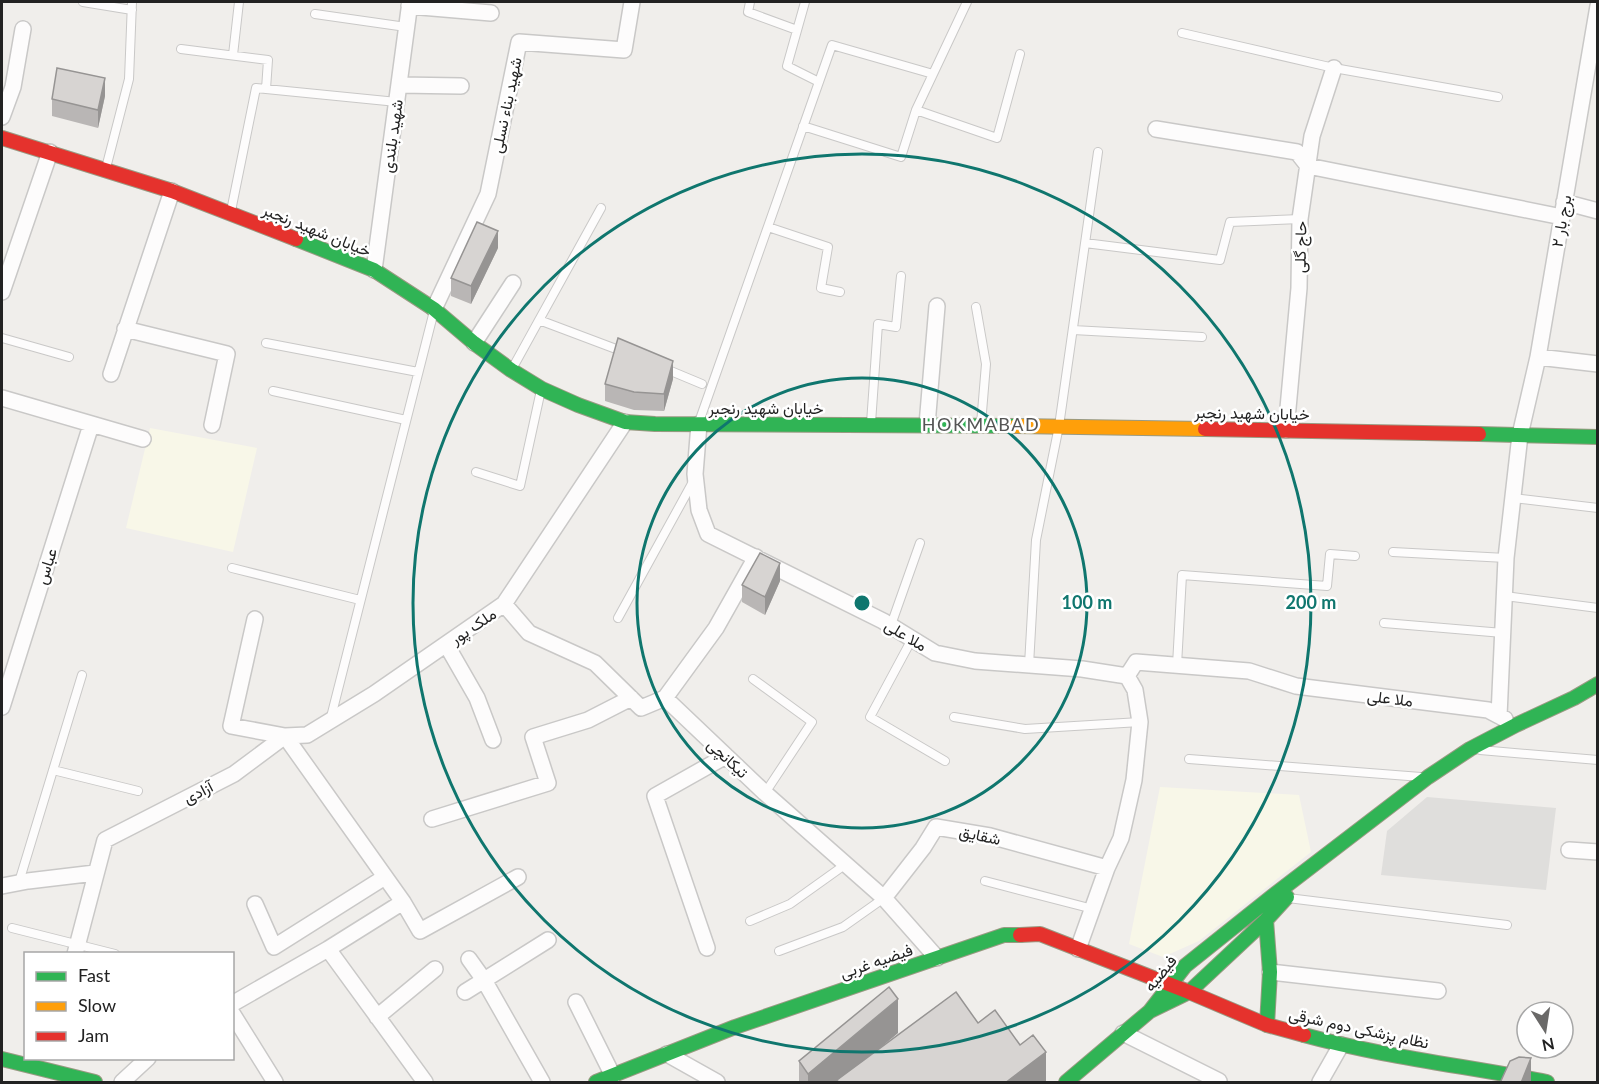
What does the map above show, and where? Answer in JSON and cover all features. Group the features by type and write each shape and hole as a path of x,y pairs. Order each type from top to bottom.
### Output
{"street":[{"name":"شهید بناء نسلی","path":"434,309 488,194 519,42 624,51 632,2"},
{"path":"409,4 491,13"},
{"name":"شهید بلندی","path":"374,270 409,4"},
{"name":"برج بار ۲","path":"1500,716 1506,558 1520,435 1538,357 1594,45 1598,6"},
{"path":"2,117 14,87 23,29"},
{"name":"حاج گلی","path":"1286,430 1299,288 1300,219 1312,136 1334,68"},
{"path":"399,85 461,86"},
{"path":"1156,129 1297,152 1308,166 1563,209 1598,211"},
{"name":"خیابان شهید رنجبر","path":"2,138 172,191 374,270 434,309 474,343 542,389 625,422 1059,426 1598,437"},
{"path":"2,292 50,152"},
{"path":"111,374 172,191"},
{"path":"474,343 513,283"},
{"path":"927,425 937,306"},
{"path":"125,329 227,354 212,424"},
{"path":"1538,357 1598,364"},
{"path":"2,398 143,439"},
{"name":"ملک پور","path":"285,736 308,735 330,722 504,604 625,422"},
{"name":"ملا علی","path":"699,424 695,478 699,510 708,534 891,625 935,653 975,661 1082,669 1127,676 1136,662 1249,672 1296,686 1488,710 1516,725"},
{"name":"عباس","path":"2,707 91,425"},
{"path":"504,604 529,633 595,663 641,708 665,698 716,627 756,557"},
{"path":"255,619 231,726 285,736 403,902 420,931 518,877"},
{"path":"446,644 477,698 493,740"},
{"path":"1078,949 1107,868 1121,838 1134,780 1140,722 1135,690 1127,676"},
{"name":"فیضیه","path":"1150,1011 1185,966 1428,777 1470,749 1598,684"},
{"path":"432,819 548,783 532,737 588,720 631,698"},
{"name":"تیکانچی","path":"665,698 765,793 884,898 937,958"},
{"name":"آزادی","path":"95,873 105,840 234,774 285,736"},
{"path":"707,948 655,796 726,756"},
{"name":"شقایق","path":"884,898 923,848 936,827 990,836 1107,868"},
{"path":"1569,850 1598,852"},
{"name":"فیضیه","path":"1150,1011 1189,992 1266,920 1311,868"},
{"path":"2,886 95,873 76,948"},
{"path":"255,904 274,947 385,877"},
{"path":"234,1003 328,950 403,902"},
{"path":"1266,920 1270,972 1267,1025"},
{"name":"فیضیه غربی","path":"596,1083 735,1027 1004,935 1040,934 1170,985"},
{"path":"465,992 548,940"},
{"path":"328,950 425,1083"},
{"path":"469,959 484,980 542,1083"},
{"path":"377,1017 435,969"},
{"path":"1270,972 1438,991"},
{"name":"نظام پزشکی دوم شرقی","path":"1170,985 1267,1025 1341,1044 1495,1077 1547,1083"},
{"path":"576,1002 613,1076"},
{"path":"1066,1083 1150,1011"},
{"path":"234,1015 275,1083"},
{"path":"1123,1033 1219,1081"},
{"path":"1320,1083 1341,1044"},
{"path":"667,1054 717,1083"},
{"path":"2,1059 46,1065 95,1083"},
{"path":"122,1083 147,1060"}],"lane":[{"path":"83,2 132,6 129,79 106,170"},
{"path":"234,56 239,2"},
{"path":"750,2 748,12 797,30"},
{"path":"805,2 787,66 819,82"},
{"path":"803,126 901,157 916,110 967,2"},
{"path":"315,14 406,27"},
{"path":"1182,33 1334,68 1498,97"},
{"path":"699,424 832,45 933,74"},
{"path":"181,49 268,60 266,89"},
{"path":"916,110 997,138 1020,54"},
{"path":"230,213 256,88 397,102"},
{"path":"1029,665 1036,540 1059,426 1098,152"},
{"path":"511,370 601,208"},
{"path":"1085,243 1220,260 1230,222 1300,219"},
{"path":"768,227 828,247 821,288 840,292"},
{"path":"871,425 878,324 896,327 901,276"},
{"path":"976,307 986,364 981,425"},
{"path":"330,722 434,309"},
{"path":"539,320 636,356"},
{"path":"1073,330 1202,338"},
{"path":"2,338 69,357"},
{"path":"266,343 418,372"},
{"path":"658,366 702,384"},
{"path":"476,472 520,486 542,389"},
{"path":"273,391 406,420"},
{"path":"618,618 695,478"},
{"path":"1512,498 1598,508"},
{"path":"891,625 920,543"},
{"path":"1393,552 1506,558"},
{"path":"1176,665 1182,575 1327,586 1330,554 1355,556"},
{"path":"232,568 360,600"},
{"path":"1505,596 1598,608"},
{"path":"1384,623 1503,633"},
{"path":"912,639 870,717 945,761"},
{"path":"19,882 82,675"},
{"path":"753,679 812,722 765,793"},
{"path":"954,717 1025,729 1140,722"},
{"path":"1470,749 1598,760"},
{"path":"1189,759 1428,777"},
{"path":"53,770 138,791"},
{"path":"750,921 790,904 846,864"},
{"path":"985,881 1093,909"},
{"path":"779,951 843,927 884,898"},
{"path":"1286,898 1508,925"},
{"path":"12,928 76,948 101,952"}],"shaded area":[{"path":"150,428 257,448 233,552 126,528"},
{"path":"1160,787 1299,795 1311,852 1199,941 1163,957 1129,944"},
{"path":"1427,797 1556,808 1546,890 1381,875 1387,831"}],"building":[{"path":"57,68 105,78 98,110 52,99"},
{"path":"477,222 498,231 471,286 451,278"},
{"path":"618,338 673,361 664,394 634,392 605,384"},
{"path":"760,553 780,563 765,597 742,585"},
{"path":"889,987 898,999 808,1074 799,1061"},
{"path":"956,992 978,1023 995,1010 1020,1045 1033,1035 1046,1052 1005,1083 839,1083 837,1080"},
{"path":"1515,1059 1530,1060 1521,1083 1500,1083 1510,1061"}],"traffic: fast":[{"path":"296,239 374,270 434,309 474,343 542,389 625,422 1016,426"},
{"path":"1479,434 1598,437"},
{"path":"1150,1011 1185,966 1428,777 1470,749 1598,684"},
{"path":"1066,1082 1150,1011 1189,992 1266,920 1287,897"},
{"path":"1266,920 1270,972 1267,1025"},
{"path":"596,1082 735,1027 1004,935 1020,935"},
{"path":"1304,1035 1395,1055 1547,1082"},
{"path":"2,1059 95,1082"}],"traffic: slow":[{"path":"1016,426 1205,429"}],"traffic: jam":[{"path":"2,138 172,191 296,239"},
{"path":"1205,429 1479,434"},
{"path":"1020,935 1040,934 1267,1025 1304,1035"}],"district":[{"name":"HOKMABAD","path":"981,425"}]}
